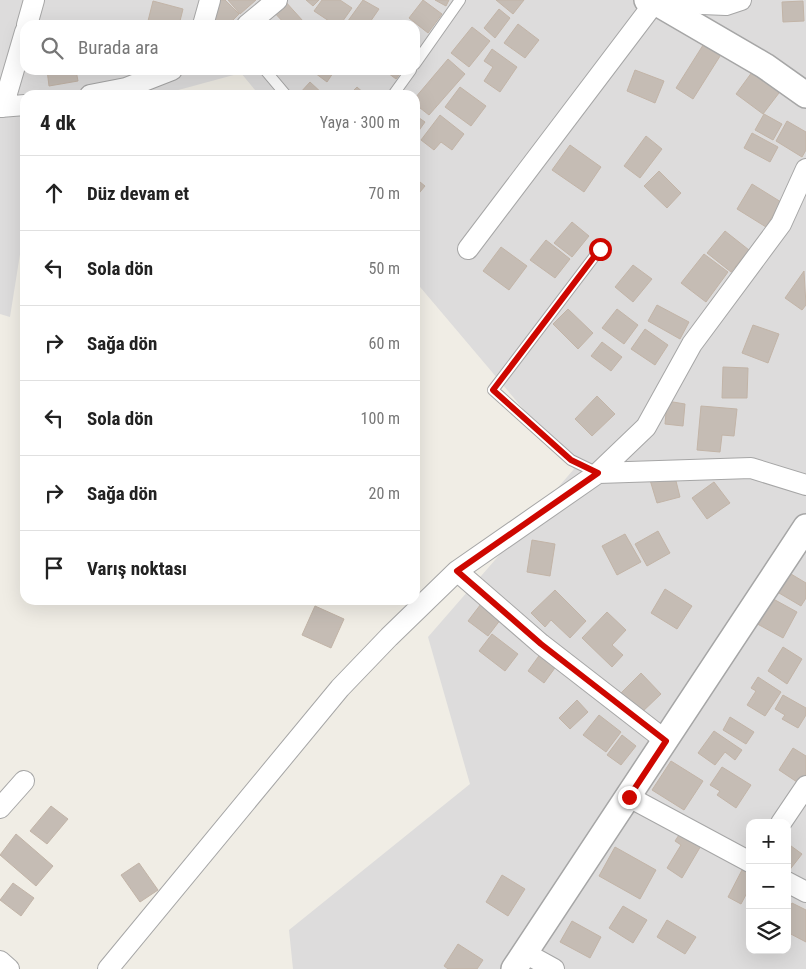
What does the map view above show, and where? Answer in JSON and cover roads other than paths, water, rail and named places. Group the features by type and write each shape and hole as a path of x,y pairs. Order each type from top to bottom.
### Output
{"street":[{"path":"28,20 34,0"},
{"path":"204,20 210,0"},
{"path":"253,20 277,0"},
{"path":"651,1 726,5 741,0"},
{"path":"651,1 766,66 806,95"},
{"path":"468,249 651,1"},
{"path":"20,48 2,107 20,106"},
{"path":"116,90 159,75"},
{"path":"108,969 340,688 457,571 598,473 646,427 692,344 781,224 806,169"},
{"path":"598,473 751,468 806,485"},
{"path":"554,969 520,961 806,527"},
{"path":"457,571 541,644 666,741"},
{"path":"0,808 24,781"},
{"path":"784,819 806,786"},
{"path":"629,797 746,860"},
{"path":"791,884 806,892"},
{"path":"0,961 9,969"}],"lane":[{"path":"420,57 460,0"},
{"path":"269,75 282,90"},
{"path":"397,90 408,75"},
{"path":"598,473 571,460 493,390 600,249"}]}
